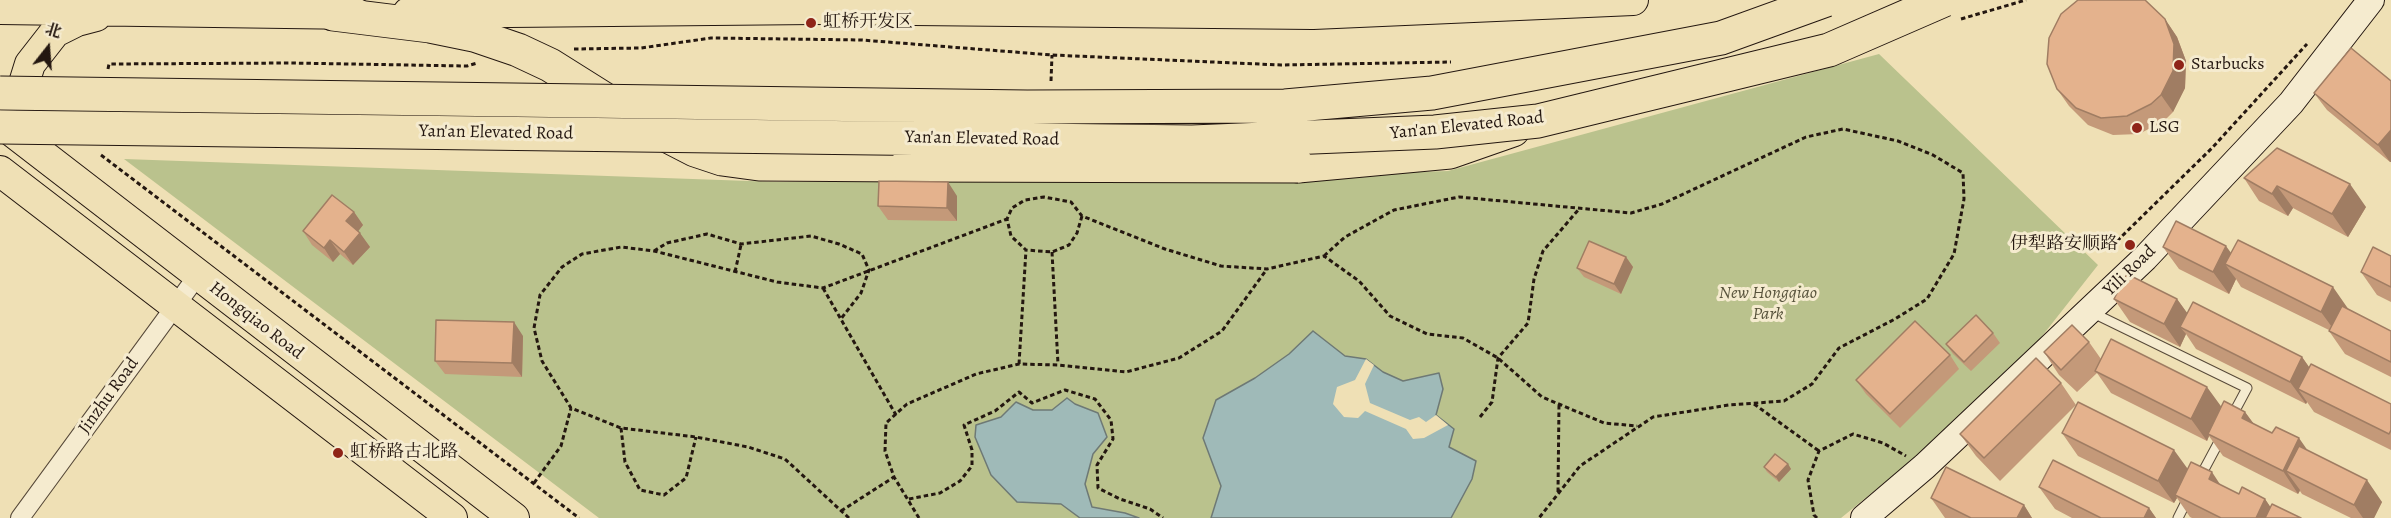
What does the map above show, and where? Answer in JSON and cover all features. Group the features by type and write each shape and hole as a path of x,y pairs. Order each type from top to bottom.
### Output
{"highway":[{"name":"Yan'an Elevated Road","path":"0,93 1027,107 1285,106 1432,93 1721,38 1826,0"},
{"name":"Yan'an Elevated Road","path":"0,125 1192,142 1435,132 1538,121 1829,50 1944,0"},
{"path":"333,14 430,26 474,35 518,50 550,65 656,130 695,150 722,159 759,164 1298,166 1450,152 1538,121"}],"main road":[{"path":"0,9 333,14 1023,5 1312,14 1633,0"},
{"path":"39,152 24,116 22,100 30,64 55,32 76,21 123,10"},
{"name":"Hongqiao Road","path":"0,125 39,152 513,518"},
{"name":"Hongqiao Road","path":"0,171 62,219 72,235 155,300 170,302 452,518"},
{"path":"144,233 153,246 179,268 182,274 180,287 170,297 170,302"}],"street":[{"name":"Yili Road","path":"1880,514 1925,466 2145,258 2291,103 2371,0"},
{"name":"Jinzhu Road","path":"20,518 170,302 198,275"}],"lane":[{"path":"2089,311 2247,388 2178,518"}],"path":[{"path":"2117,241 2212,148 2314,37"},
{"path":"1082,216 1077,233 1069,245 1052,252 1026,250 1011,236 1007,219 1012,208 1025,200 1044,197 1071,202 1082,216 1165,249 1221,266 1267,269 1324,256 1345,237 1394,210 1459,197 1631,213 1662,204 1806,136 1843,129 1898,141 1934,155 1963,173 1964,199 1954,254 1927,299 1895,319 1839,348 1812,384 1784,401 1752,403 1653,417 1580,466 1539,518"},
{"path":"1480,417 1492,402 1498,358 1528,323 1534,279 1543,251 1580,209"},
{"path":"849,518 785,459 748,447 696,437 621,428 571,408 542,361 534,328 540,295 562,267 582,254 621,247 654,251 777,282 823,288 1007,219"},
{"path":"654,251 667,243 707,234 741,244 811,236 862,254 869,270 861,293 840,320"},
{"path":"735,272 741,244"},
{"path":"1019,364 1026,250"},
{"path":"1052,252 1058,365"},
{"path":"1324,256 1359,280 1390,316 1427,334 1463,338 1498,358 1542,397 1604,423 1638,427"},
{"path":"920,518 894,477 885,451 886,423 907,404 976,374 1019,364 1058,365 1126,372 1179,358 1222,331 1267,269"},
{"path":"823,288 896,415"},
{"path":"909,499 940,493 960,481 972,466 972,450 964,425 994,411 1020,392 1032,403 1065,390 1095,399 1111,420 1113,439 1098,465 1098,488 1119,500 1150,509 1163,518"},
{"path":"1752,403 1819,451"},
{"path":"1558,493 1559,404"},
{"path":"534,484 561,446 571,408"},
{"path":"621,428 626,462 640,490 664,495 686,478 696,437"},
{"path":"1817,518 1814,515 1808,480 1819,451 1853,434 1882,443 1925,466"},
{"path":"841,512 894,477"}],"green space":[{"name":"New Hongqiao Park","path":"1879,54 2098,265 2002,387 1841,518 599,518 124,159 778,182 1119,182 1448,171"}],"water":[{"path":"1313,331 1345,356 1366,359 1383,372 1403,381 1439,373 1443,389 1436,415 1454,429 1449,447 1476,461 1472,479 1451,518 1211,518 1221,486 1203,438 1216,400 1255,378 1289,354"},
{"path":"1067,398 1075,404 1098,413 1107,437 1093,454 1085,484 1092,507 1139,518 1080,518 1061,504 1017,502 991,475 975,437 976,425 1001,417 1016,402 1033,410 1052,410"}],"pier":[{"path":"1366,359 1374,365 1365,384 1370,403 1410,420 1419,417 1426,422 1436,415 1448,425 1424,438 1413,439 1406,429 1365,411 1358,418 1344,417 1333,404 1337,387 1355,380"}],"building":[{"path":"2078,0 2145,0 2165,19 2174,44 2173,71 2161,95 2151,104 2127,116 2101,118 2076,108 2057,89 2047,64 2049,38 2061,14"},
{"path":"2351,48 2391,81 2391,130 2378,145 2314,93"},
{"path":"2277,148 2350,184 2332,214 2277,186 2272,194 2244,178"},
{"path":"879,181 948,182 947,208 878,206"},
{"path":"332,195 354,212 346,221 360,233 344,252 330,240 324,248 303,231"},
{"path":"2176,221 2226,246 2213,272 2163,247"},
{"path":"2238,240 2333,287 2321,312 2225,264"},
{"path":"1589,241 1626,257 1614,284 1577,268"},
{"path":"2373,247 2391,256 2391,287 2361,272"},
{"path":"2127,274 2177,299 2164,324 2114,299"},
{"path":"2193,302 2302,357 2290,382 2180,327"},
{"path":"2342,306 2391,331 2391,362 2329,331"},
{"path":"1976,315 1993,333 1964,362 1946,344"},
{"path":"436,320 514,322 512,363 435,361"},
{"path":"1915,321 1950,355 1890,414 1856,380"},
{"path":"2072,325 2089,342 2061,370 2044,352"},
{"path":"2111,339 2207,387 2191,419 2095,371"},
{"path":"2036,358 2061,383 1984,458 1960,434"},
{"path":"2311,364 2391,404 2389,434 2298,389"},
{"path":"2224,401 2245,412 2242,418 2272,433 2276,427 2299,438 2283,471 2208,434"},
{"path":"2078,402 2174,450 2158,481 2062,433"},
{"path":"2299,446 2367,480 2354,505 2286,471"},
{"path":"1775,454 1788,464 1776,477 1764,467"},
{"path":"2053,460 2149,508 2144,518 2101,518 2039,487"},
{"path":"2191,462 2212,472 2209,479 2239,494 2242,487 2265,499 2256,518 2221,518 2175,495"},
{"path":"1946,467 2024,505 2017,518 1971,518 1931,498"},
{"path":"2272,504 2301,518 2265,518"}],"place":[{"name":"虹桥开发区","path":"811,23"},
{"name":"Starbucks","path":"2179,65"},
{"name":"LSG","path":"2137,128"},
{"name":"伊犁路安顺路","path":"2130,245"},
{"name":"虹桥路古北路","path":"338,453"}]}
